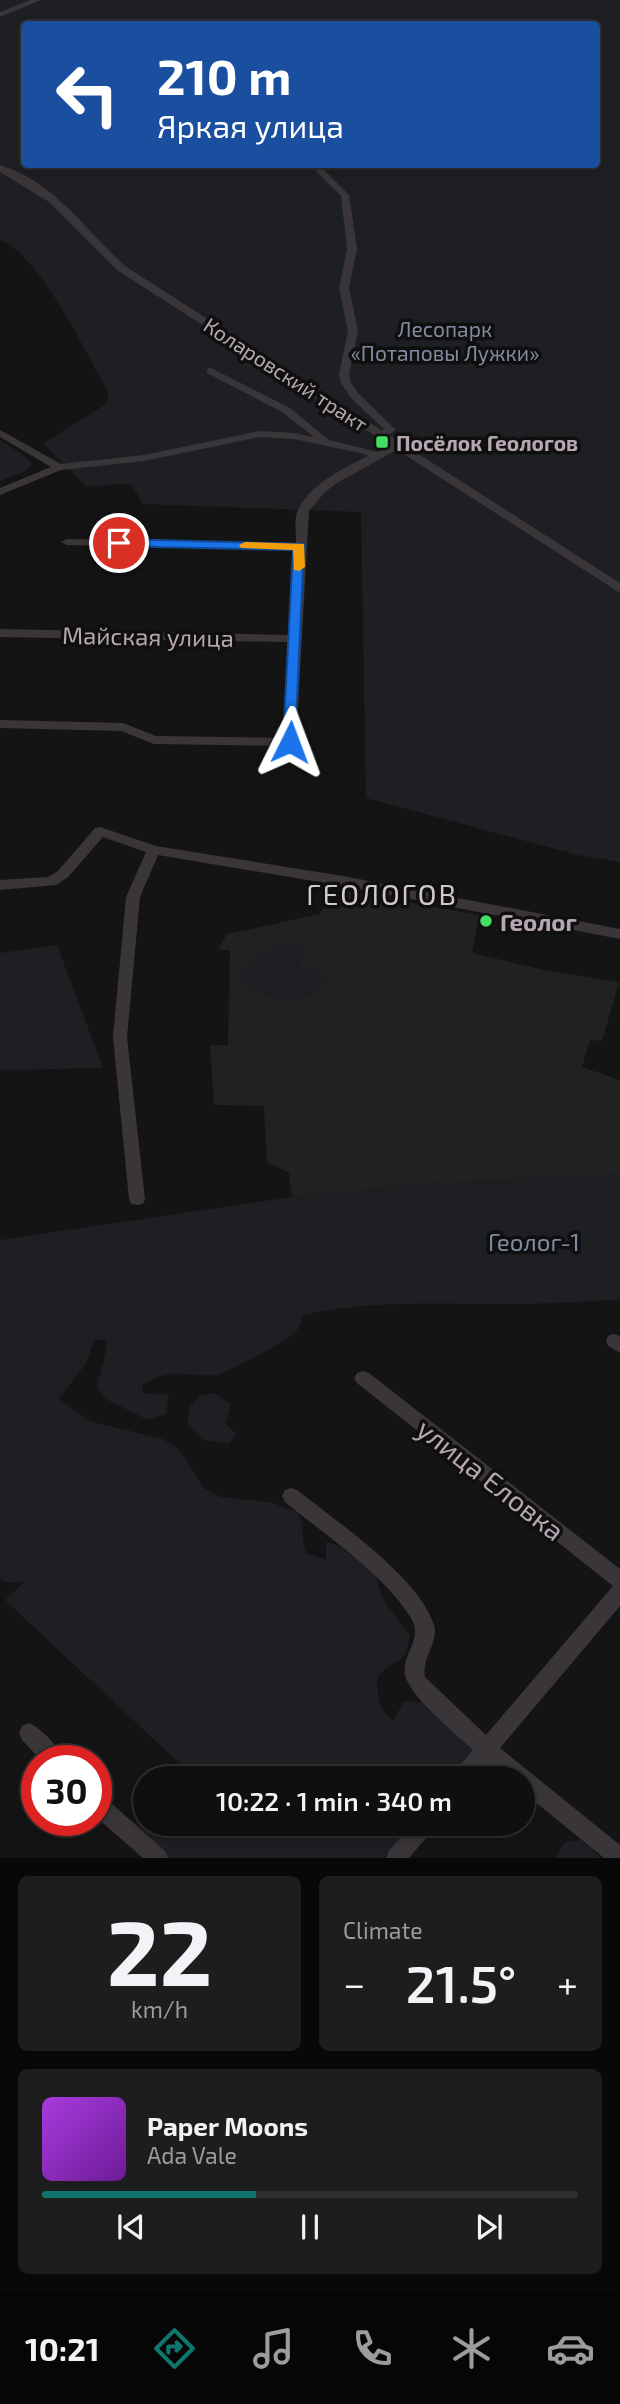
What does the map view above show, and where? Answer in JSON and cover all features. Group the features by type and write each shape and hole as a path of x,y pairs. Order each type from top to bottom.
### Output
{"street":[{"path":"0,15 37,0"},
{"name":"Коларовский тракт","path":"0,168 34,186 61,206 96,246 121,268 620,589"},
{"path":"317,168 345,195 352,249 344,288 353,331 344,374 350,390 391,430 382,435"},
{"path":"211,371 286,410 328,443"},
{"path":"0,433 59,467"},
{"path":"0,492 59,467 144,458 260,434 294,436 376,456"},
{"path":"0,724 123,727 154,740 290,742 303,511 310,499 360,463 399,446"},
{"path":"67,542 300,546"},
{"name":"Майская улица","path":"0,633 295,639"},
{"path":"0,885 51,882 63,874 100,831 154,850 344,881 620,934"},
{"path":"137,1199 120,1037 132,897 154,850"},
{"name":"улица Еловка","path":"363,1378 620,1580"},
{"path":"291,1496 376,1565 404,1594 425,1625 424,1637 412,1673 418,1683 506,1766"},
{"path":"472,1766 620,1592"},
{"path":"29,1733 40,1745"},
{"path":"535,1789 620,1858"},
{"path":"112,1817 158,1858"},
{"path":"396,1858 415,1836"}],"shaded area":[{"path":"334,889 479,915 472,953 544,970 619,982 602,1041 590,1040 582,1067 620,1080 620,1175 428,1184 292,1197 289,1173 267,1162 264,1106 214,1105 210,1045 228,1045 230,950 218,950 227,934 320,914"}],"green space":[{"name":"Лесопарк «Потаповы Лужки»","path":"0,0 620,0 620,862 578,855 366,798 361,512 143,504 131,484 86,486 43,444 106,404 109,394 61,308 31,264 0,240"},
{"path":"0,440 25,456 32,464 25,472 0,481"},
{"path":"291,941 302,947 299,969 327,973 320,994 268,996 236,979 253,957"},
{"path":"57,945 103,1068 0,1070 0,953"},
{"name":"Геолог-1","path":"620,1175 620,1300 381,1305 303,1315 298,1329 283,1341 222,1373 163,1375 142,1385 143,1393 169,1395 166,1414 148,1420 106,1399 97,1388 106,1352 106,1339 94,1340 87,1362 59,1399 89,1421 163,1439 179,1449 204,1488 220,1497 269,1502 298,1512 306,1553 326,1560 326,1542 336,1544 375,1573 383,1599 410,1636 405,1654 382,1672 377,1680 380,1702 385,1712 393,1721 404,1701 431,1704 475,1750 461,1766 182,1766 5,1600 24,1582 4,1582 0,1579 0,1240 292,1197 428,1184"},
{"path":"214,1393 231,1404 225,1424 237,1434 229,1444 204,1440 188,1425 189,1408 199,1396"},
{"path":"142,1836 403,1836 384,1858 165,1858"},
{"path":"581,1840 601,1858 555,1858 565,1842"}],"slow traffic":[{"path":"245,545 300,546 299,567"}],"place":[{"name":"Посёлок Геологов","path":"382,442"},
{"name":"Геолог","path":"486,921"}],"district":[{"name":"ГЕОЛОГОВ","path":"382,894"}],"route":[{"path":"119,543 300,546 290,742"}]}
